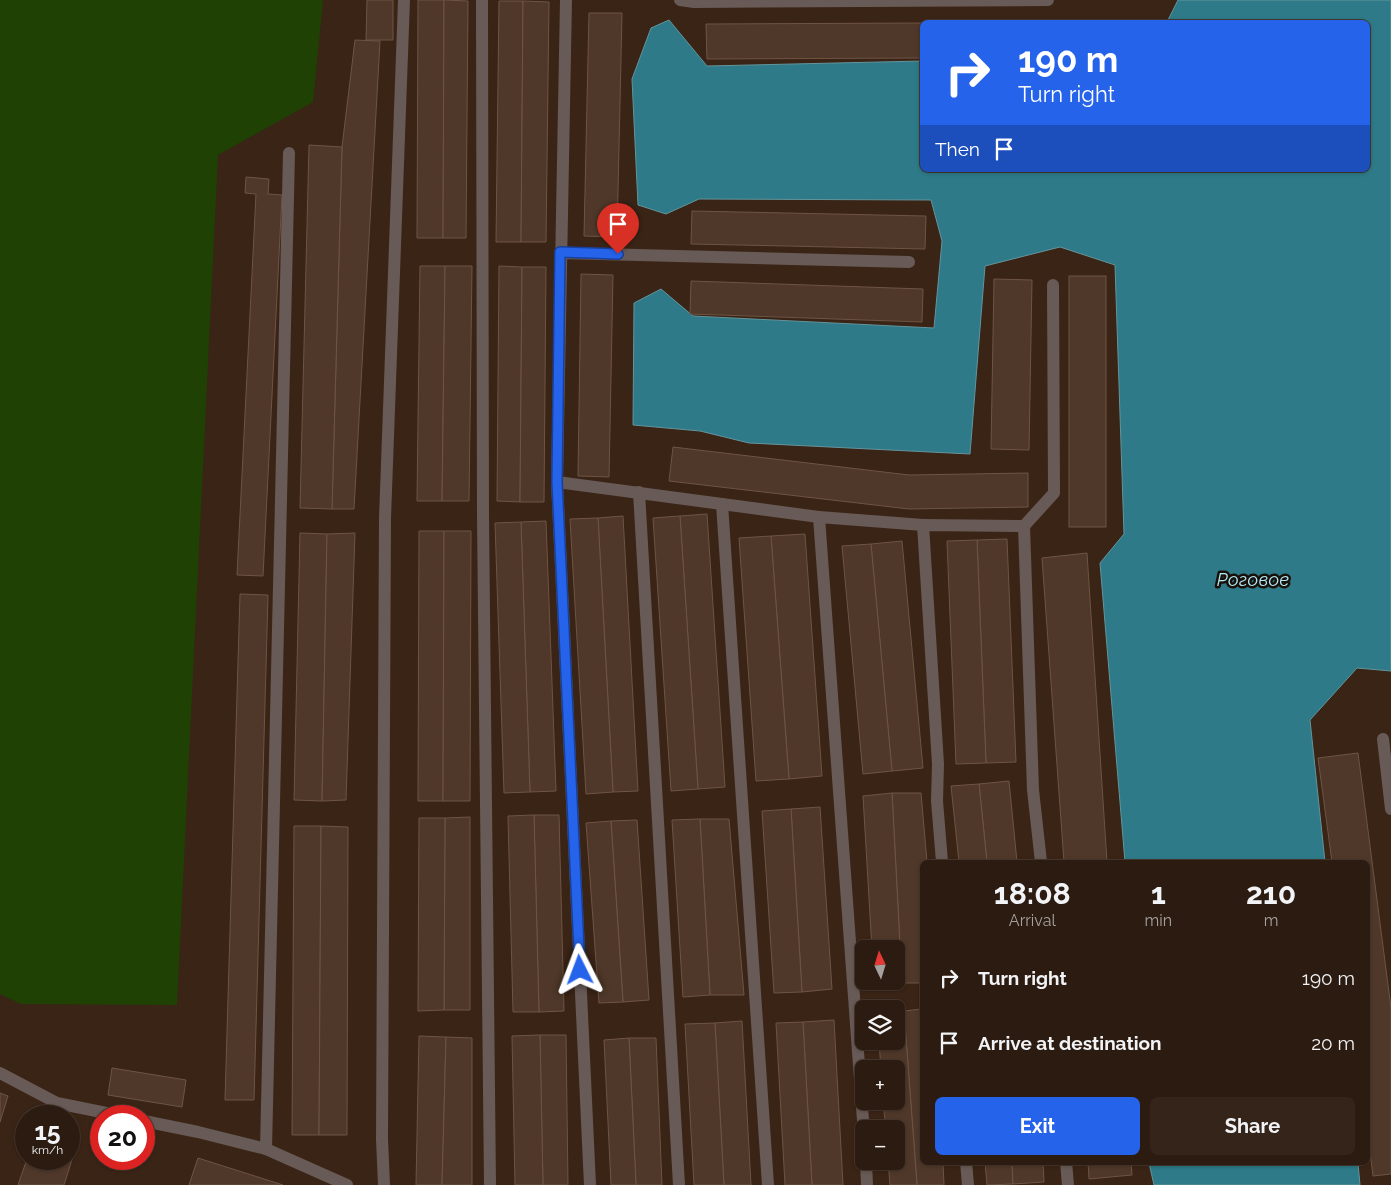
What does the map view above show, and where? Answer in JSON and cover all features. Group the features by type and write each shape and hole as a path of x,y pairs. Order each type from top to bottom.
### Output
{"lane":[{"path":"384,1185 382,1129 385,518 404,0"},
{"path":"482,0 483,517 490,1185"},
{"path":"566,0 557,482 590,1185"},
{"path":"680,0 694,2 1048,0"},
{"path":"266,1150 290,153"},
{"path":"560,252 908,262"},
{"path":"1041,860 1033,790 1024,526 1054,493 1053,285"},
{"path":"557,482 819,517 923,525 1024,526"},
{"path":"639,492 679,1185"},
{"path":"722,504 768,1185"},
{"path":"819,517 863,1120"},
{"path":"923,525 938,755 937,801 942,860"},
{"path":"1384,739 1391,809"},
{"path":"0,1073 57,1103 90,1110"},
{"path":"155,1123 198,1132 266,1150 347,1185"},
{"path":"966,1165 968,1185"},
{"path":"1066,1165 1068,1185"},
{"path":"867,1170 868,1185"}],"green space":[{"path":"0,0 323,0 313,102 218,155 177,1005 21,1004 0,994"}],"water":[{"name":"Роговое","path":"1178,0 1391,0 1391,671 1357,668 1310,720 1325,860 1125,860 1100,563 1124,534 1115,265 1060,247 985,266 970,454 749,443 700,431 633,425 634,303 661,289 693,316 934,328 942,241 931,200 699,199 666,214 638,205 632,79 651,28 669,20 707,66 920,61 920,172 1370,172 1370,20 1168,20"},
{"path":"1149,1165 1358,1165 1360,1185 1154,1185"}],"building":[{"path":"367,0 393,0 393,40 366,40"},
{"path":"418,0 444,0 443,238 417,238"},
{"path":"444,0 468,1 466,238 443,238"},
{"path":"499,1 523,1 521,242 496,242"},
{"path":"523,1 549,2 546,242 521,242"},
{"path":"589,13 622,13 617,237 584,236"},
{"path":"920,23 920,58 707,59 706,24"},
{"path":"355,40 380,41 354,509 332,509 342,147"},
{"path":"309,145 342,147 332,509 300,508"},
{"path":"246,177 269,179 268,194 282,195 263,576 237,575 256,194 245,193"},
{"path":"692,211 926,216 925,249 691,244"},
{"path":"420,266 445,266 442,501 417,501"},
{"path":"445,266 472,266 469,501 442,501"},
{"path":"499,266 522,267 520,502 497,501"},
{"path":"522,267 546,267 544,502 520,502"},
{"path":"581,274 613,275 609,477 578,476"},
{"path":"1069,276 1106,276 1106,527 1069,527"},
{"path":"994,279 1032,280 1029,450 991,449"},
{"path":"691,281 923,289 922,322 690,314"},
{"path":"673,447 909,475 1028,473 1028,507 909,509 669,481"},
{"path":"707,514 725,787 698,789 680,516"},
{"path":"623,516 638,791 613,792 598,518"},
{"path":"680,516 698,789 671,791 653,518"},
{"path":"598,518 613,792 586,794 570,519"},
{"path":"546,521 556,791 530,792 521,522"},
{"path":"521,522 530,792 504,793 495,523"},
{"path":"419,531 444,531 443,801 418,801"},
{"path":"444,531 471,531 470,801 443,801"},
{"path":"300,533 327,534 322,801 294,800"},
{"path":"355,533 346,800 322,801 327,534"},
{"path":"805,534 822,776 789,779 771,536"},
{"path":"771,536 789,779 756,781 739,538"},
{"path":"1007,539 1016,762 986,763 977,540"},
{"path":"977,540 986,763 956,764 947,541"},
{"path":"902,541 923,768 892,771 871,544"},
{"path":"871,544 892,771 863,774 842,546"},
{"path":"1087,553 1107,860 1064,860 1042,558"},
{"path":"240,594 268,595 254,1100 225,1100"},
{"path":"1358,753 1391,1008 1391,1174 1373,1176 1370,1151 1370,860 1332,860 1318,758"},
{"path":"1009,781 1017,860 987,860 979,784"},
{"path":"979,784 987,860 959,860 951,786"},
{"path":"892,793 921,793 927,860 920,860 920,983 905,983 905,940 900,940"},
{"path":"892,793 900,940 871,940 863,796"},
{"path":"820,807 832,989 802,992 791,809"},
{"path":"791,809 802,992 774,993 762,811"},
{"path":"534,815 559,815 564,1011 539,1012"},
{"path":"534,815 539,1012 513,1012 508,816"},
{"path":"470,817 470,1010 444,1010 445,818"},
{"path":"419,818 445,818 444,1010 418,1011"},
{"path":"700,819 729,819 744,995 710,995"},
{"path":"700,819 710,995 683,997 672,820"},
{"path":"637,820 649,1000 623,1002 611,821"},
{"path":"611,821 623,1002 599,1003 586,823"},
{"path":"294,826 321,826 319,1135 292,1135"},
{"path":"321,826 348,827 347,1135 319,1135"},
{"path":"920,1009 920,1165 943,1165 944,1185 917,1185 905,1011"},
{"path":"834,1020 843,1185 812,1185 803,1022"},
{"path":"742,1021 751,1185 724,1185 715,1023"},
{"path":"803,1022 812,1185 785,1185 776,1023"},
{"path":"715,1023 724,1185 694,1185 685,1024"},
{"path":"905,1024 917,1185 890,1185 889,1170 905,1170 905,1120 885,1120 884,1110 905,1110 905,1060 880,1060 880,1050 905,1050"},
{"path":"540,1035 566,1035 568,1185 543,1185"},
{"path":"540,1035 543,1185 515,1185 512,1036"},
{"path":"419,1036 446,1037 442,1185 416,1185"},
{"path":"446,1037 472,1038 472,1185 442,1185"},
{"path":"629,1038 656,1038 662,1185 636,1185"},
{"path":"629,1038 636,1185 611,1185 604,1040"},
{"path":"112,1068 186,1080 182,1107 108,1095"},
{"path":"0,1093 8,1096 0,1122"},
{"path":"198,1158 283,1185 189,1185"},
{"path":"985,1165 1012,1165 1013,1184 987,1185"},
{"path":"1012,1165 1043,1165 1044,1182 1013,1184"},
{"path":"1088,1165 1131,1165 1132,1175 1089,1179"},
{"path":"23,1170 69,1170 64,1185 18,1185"}],"route":[{"path":"580,970 557,482 560,252 618,254"}]}
